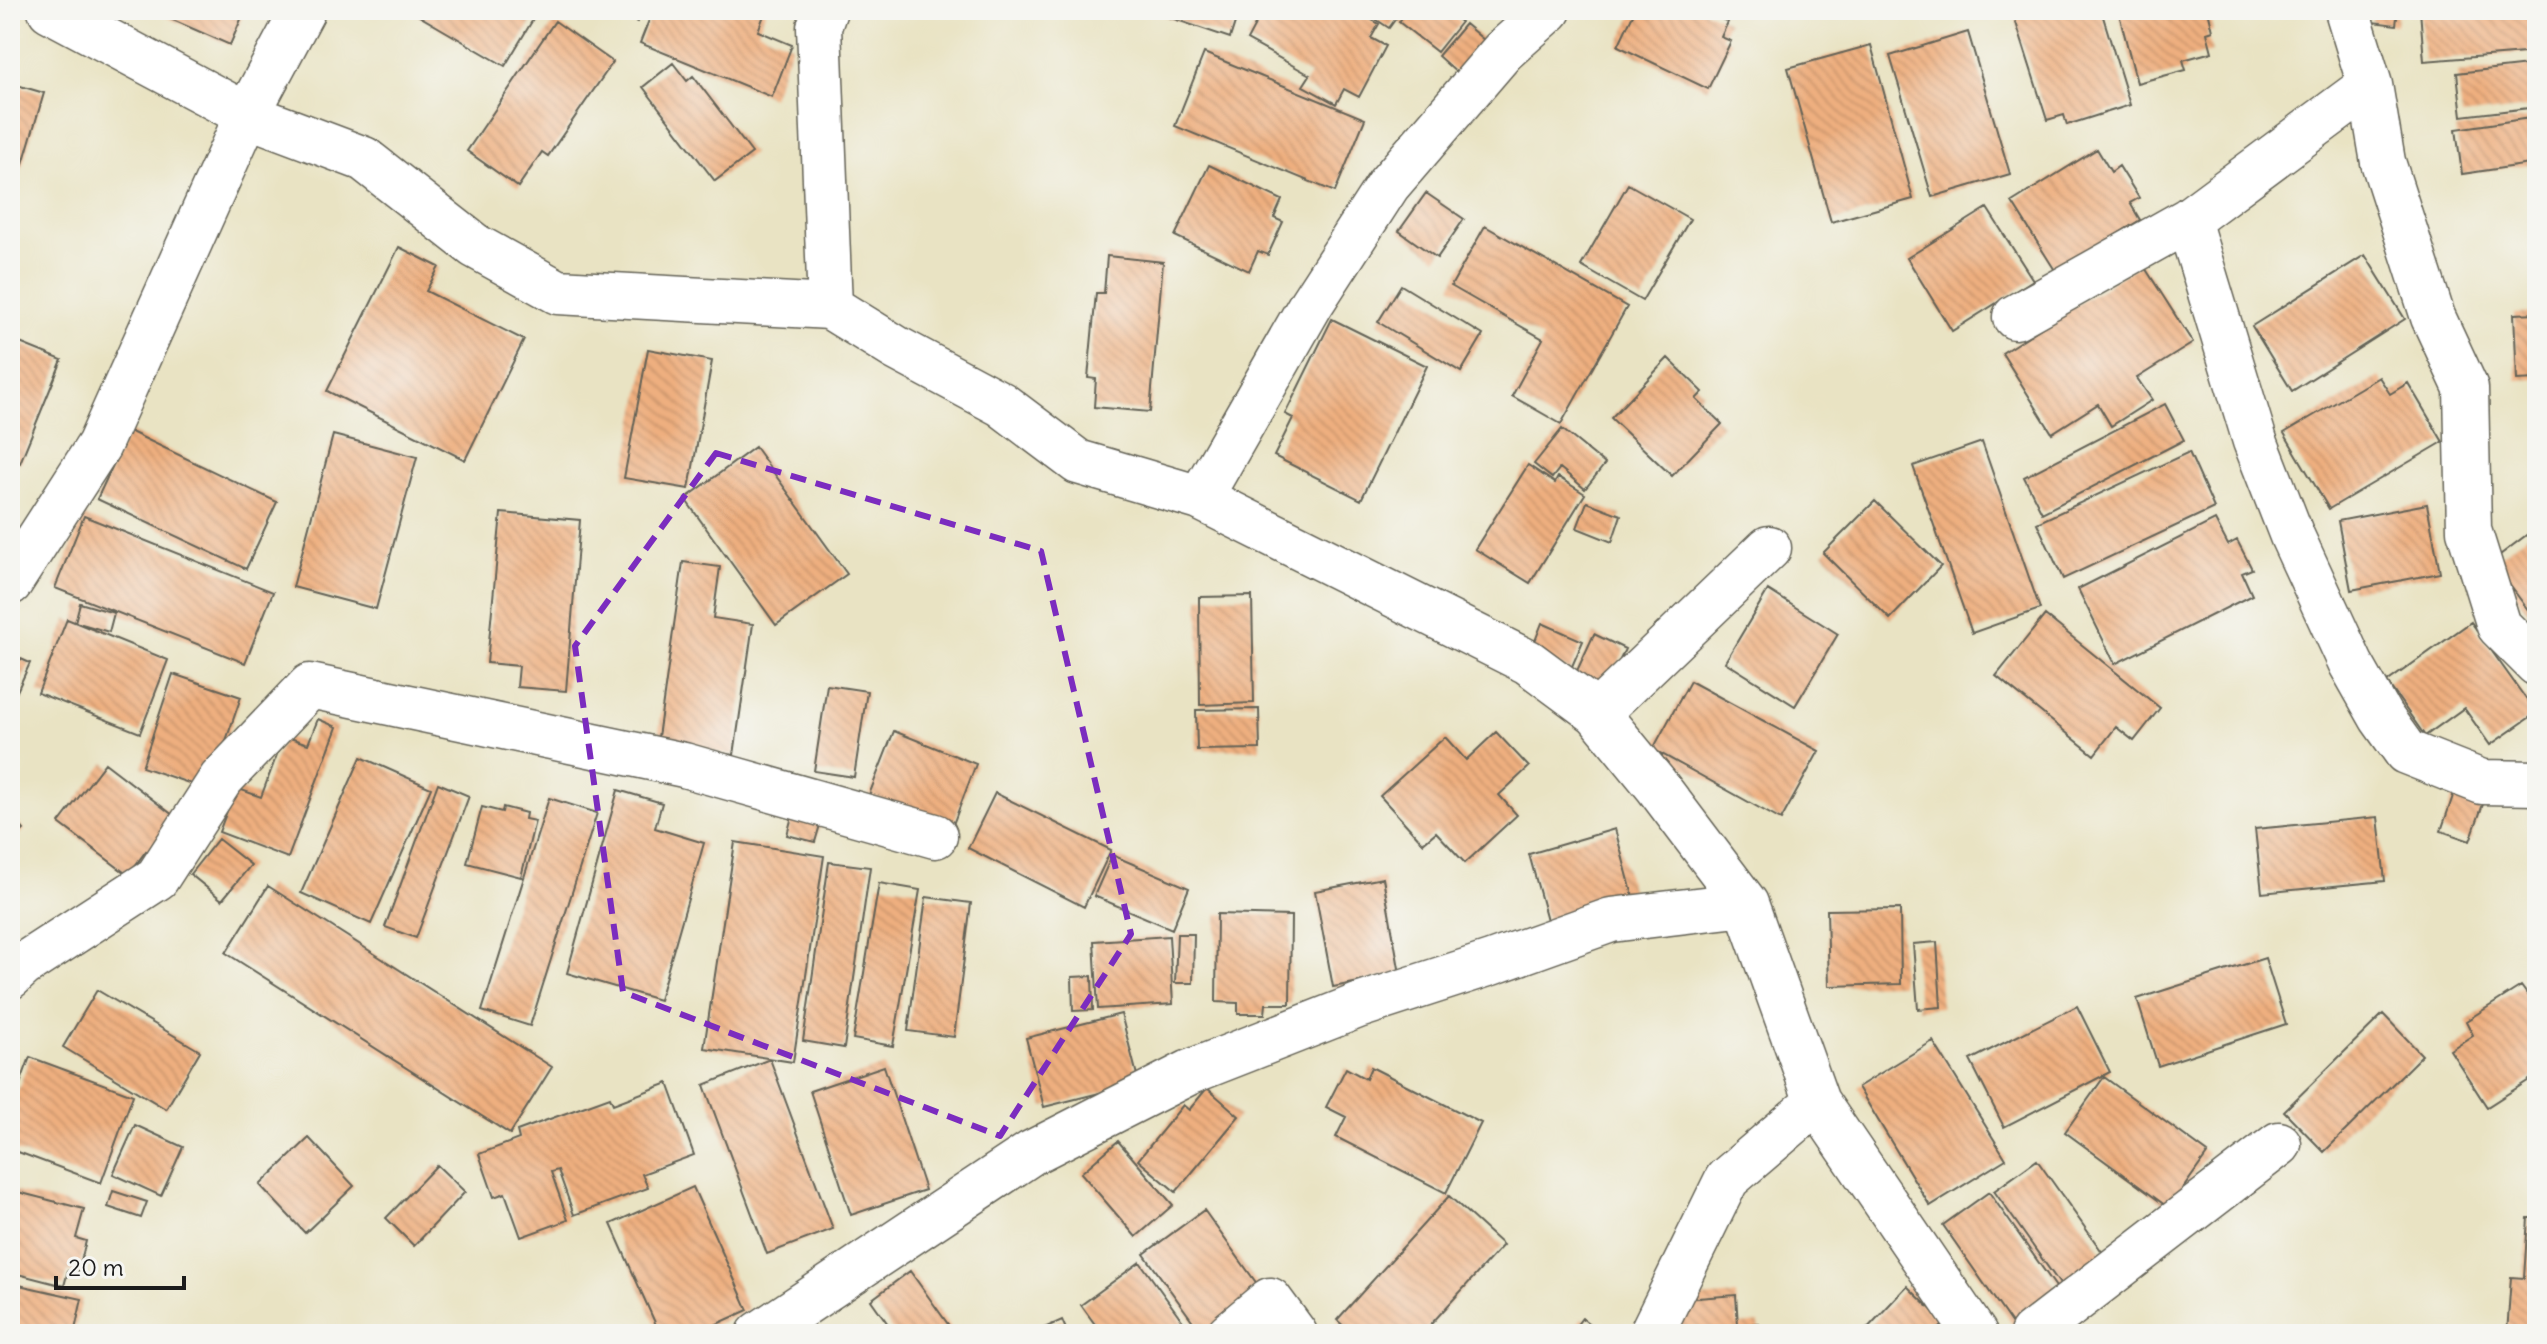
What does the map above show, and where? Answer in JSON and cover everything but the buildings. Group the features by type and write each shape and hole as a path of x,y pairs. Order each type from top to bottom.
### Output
{"street":[{"path":"50,10 247,115 364,159 475,246 558,292 830,307 896,348 1001,404 1078,462 1200,498 1528,662 1597,713 1746,904 1817,1102 1975,1334"},
{"path":"10,583 99,445 247,115 303,10"},
{"path":"825,10 819,27 830,307"},
{"path":"1200,498 1311,304 1388,185 1503,51 1549,10"},
{"path":"2347,10 2370,85 2383,162 2433,317 2466,388 2469,530 2499,626 2537,664"},
{"path":"2015,317 2188,220 2370,85"},
{"path":"2188,220 2255,441 2292,536 2351,664 2381,717 2406,752 2482,782 2537,783"},
{"path":"1597,713 1769,548"},
{"path":"10,977 23,965 157,878 221,779 310,686 684,765 935,836"},
{"path":"759,1334 1031,1153 1190,1072 1358,1006 1611,920 1746,904"},
{"path":"1651,1334 1727,1179 1817,1102"},
{"path":"2032,1334 2279,1144"},
{"path":"1229,1334 1270,1300 1295,1334"}],"highlighted area":[{"path":"716,453 1041,551 1131,934 1000,1136 623,992 575,646"}]}
